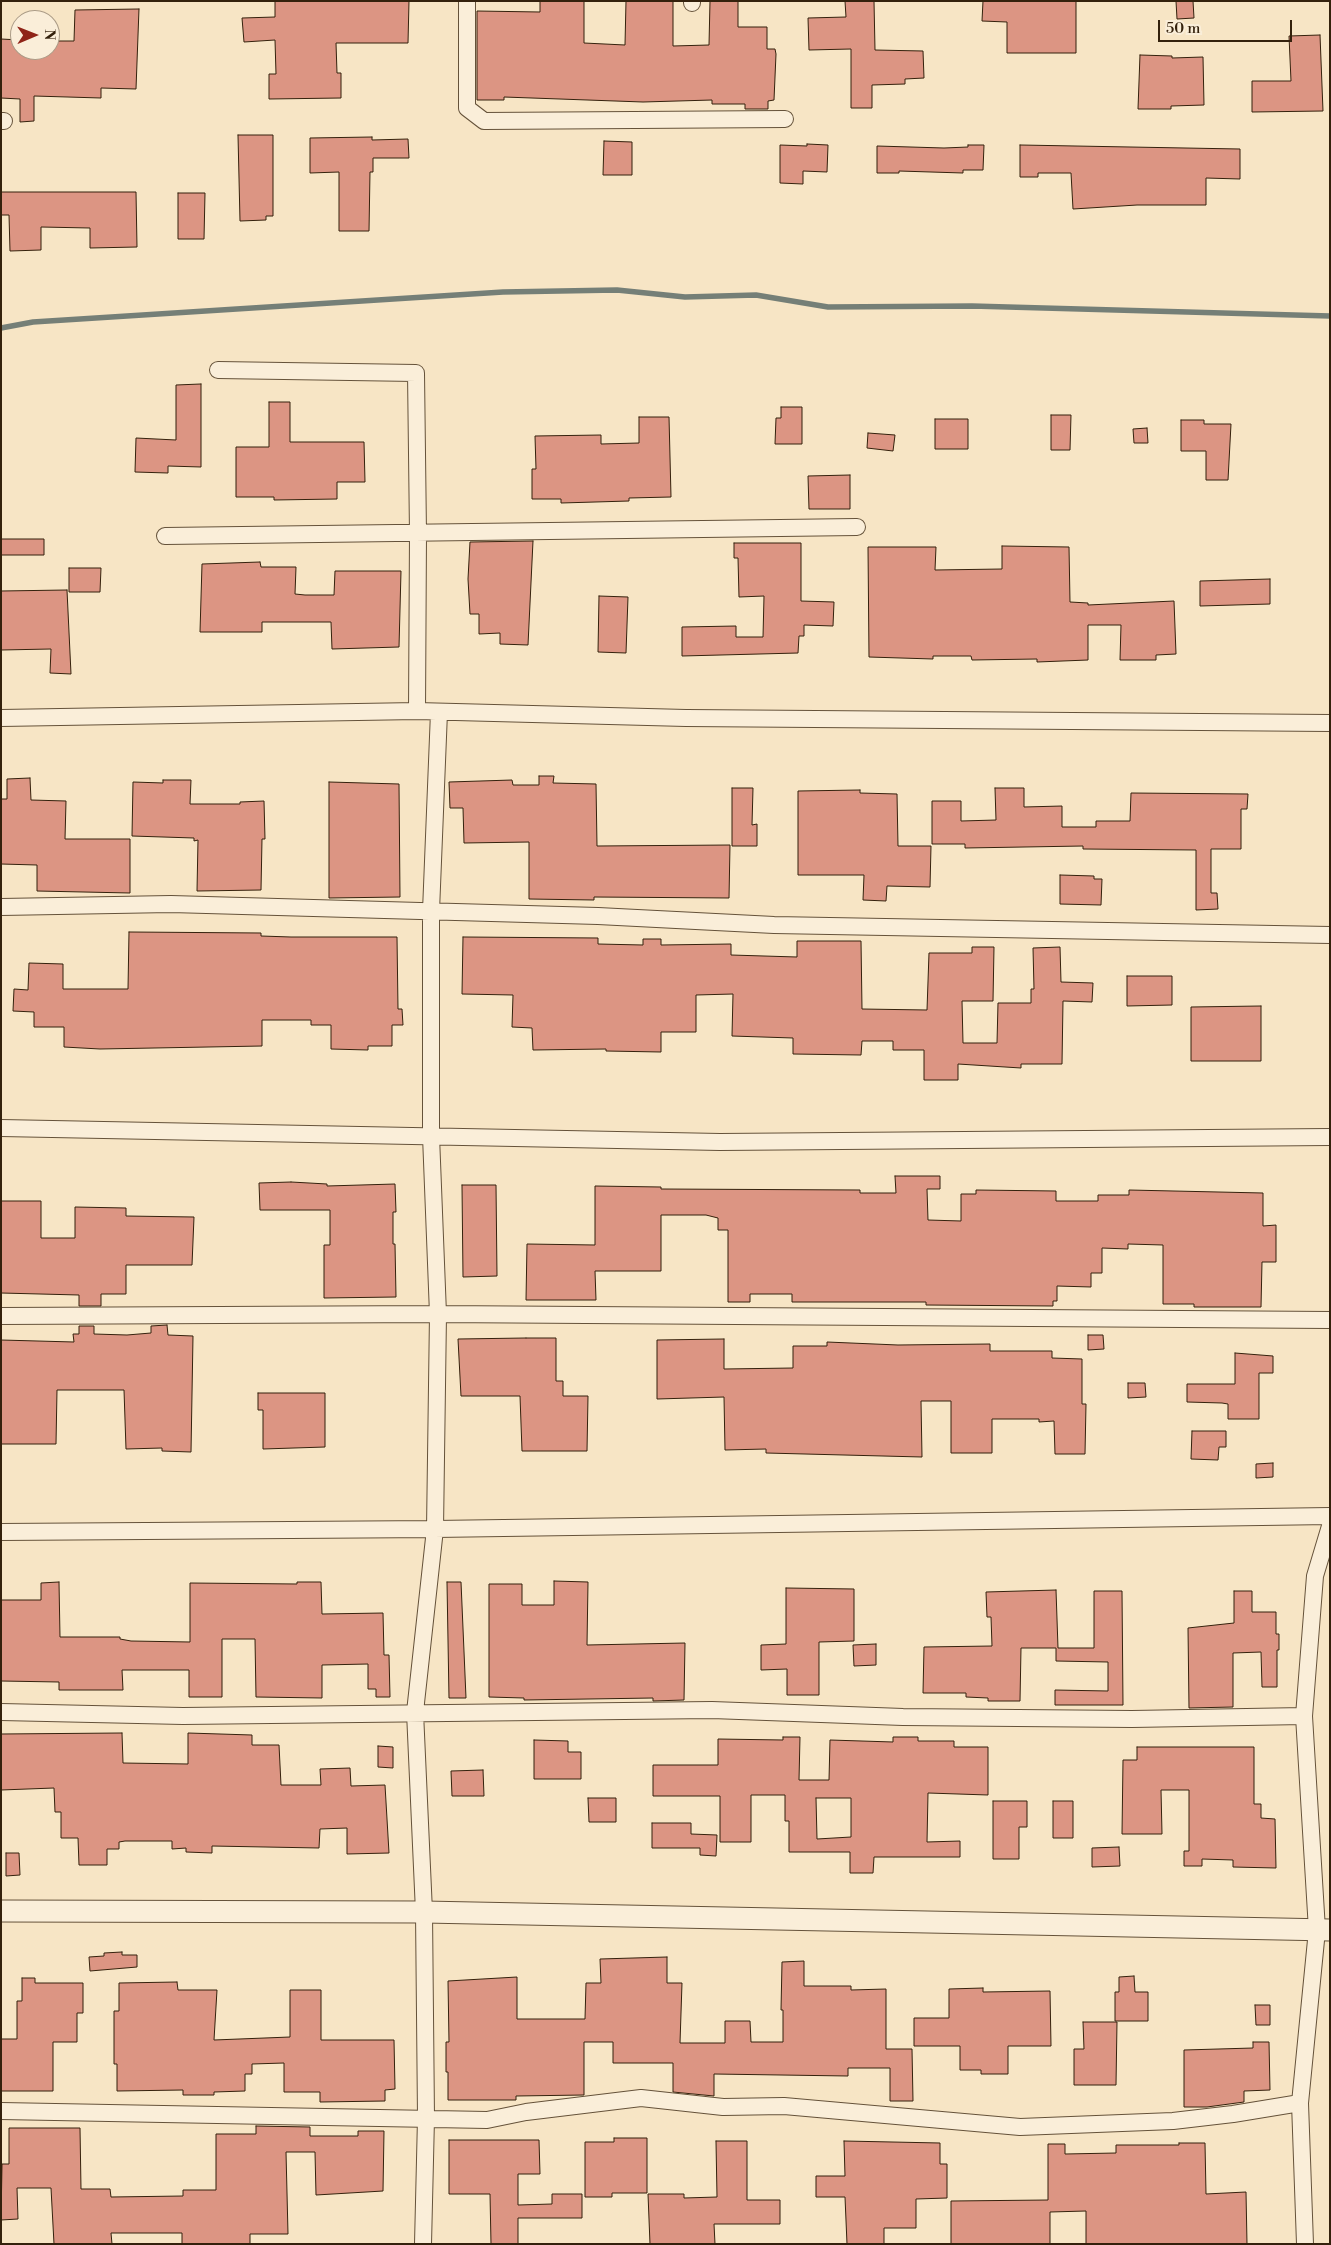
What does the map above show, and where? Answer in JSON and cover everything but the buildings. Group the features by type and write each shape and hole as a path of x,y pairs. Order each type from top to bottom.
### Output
{"street":[{"path":"468,1 467,108 484,121 785,119"},
{"path":"218,370 416,373 418,534 417,711"},
{"path":"165,536 857,527"},
{"path":"1,718 417,711 706,718 1330,723"},
{"path":"422,2244 426,2118 424,1912 416,1712 435,1530 438,1314 431,1136 431,911 439,712"},
{"path":"1,907 171,904 598,916 774,925 1330,935"},
{"path":"1,1128 720,1142 1330,1137"},
{"path":"1,1316 438,1314 1330,1320"},
{"path":"1,1532 435,1530 1330,1516"},
{"path":"1305,2244 1300,2103 1323,1930 1304,1716 1315,1576 1330,1526"},
{"path":"1,1712 183,1716 712,1710 903,1717 1132,1719 1304,1716"},
{"path":"1,1911 424,1912 1323,1930"},
{"path":"1,2111 487,2120 641,2098 723,2107 784,2106 1020,2127 1174,2121 1234,2114 1300,2103"}],"waterway":[{"path":"1,328 33,322 503,292 617,290 685,297 756,295 828,307 972,306 1330,316"}]}
